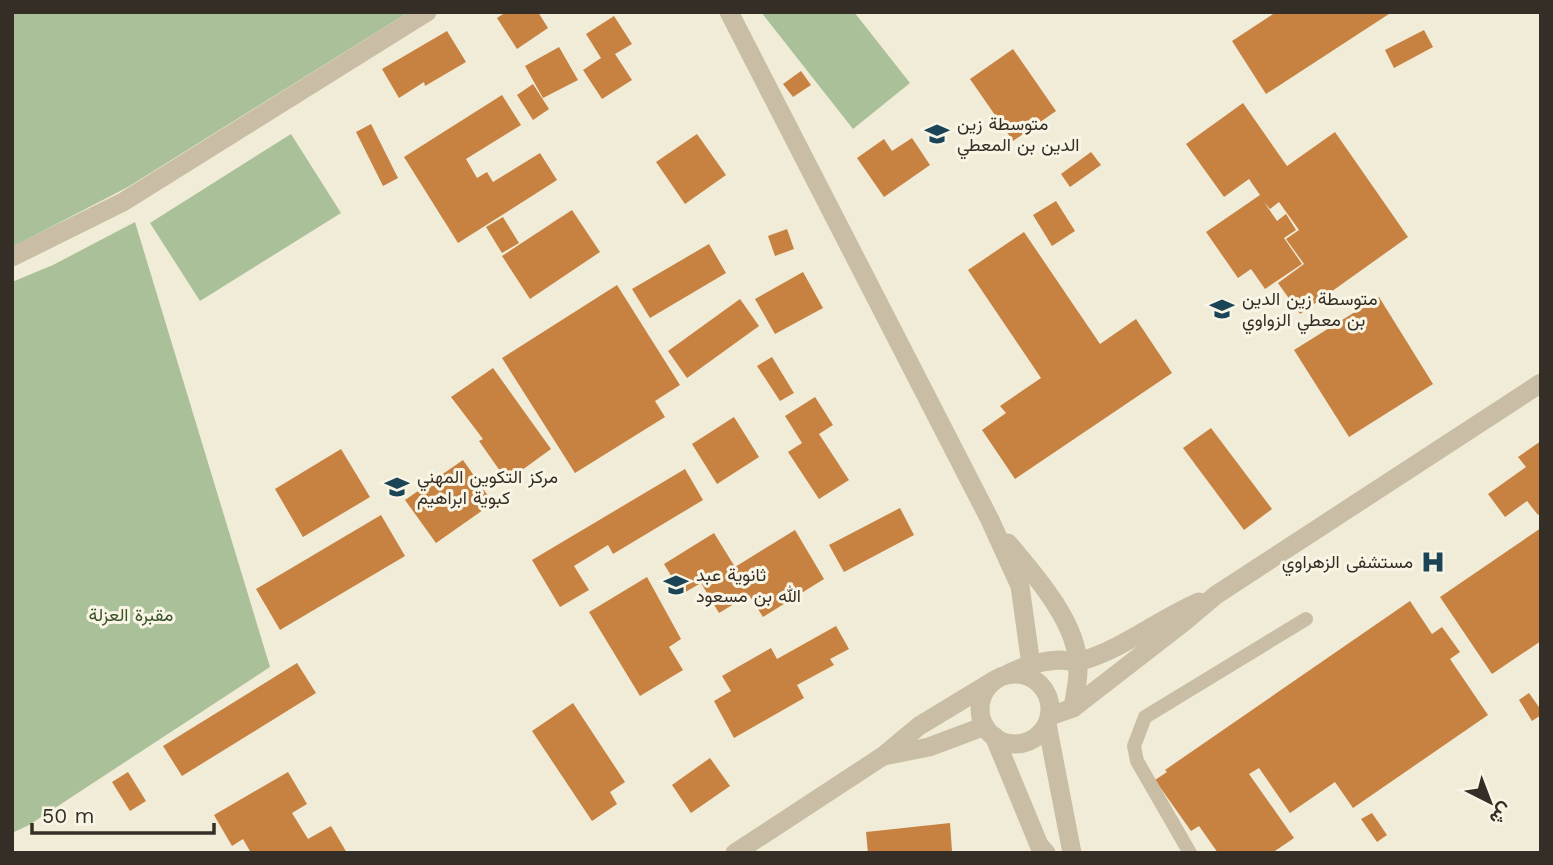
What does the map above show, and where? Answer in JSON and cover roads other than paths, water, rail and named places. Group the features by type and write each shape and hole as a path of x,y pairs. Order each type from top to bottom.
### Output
{"street":[{"path":"12,257 123,202 427,12"},
{"path":"729,12 990,520 1020,586 1031,665"},
{"path":"989,731 1003,742 1023,743 1033,739 1048,720 1073,708 1216,595 1541,383"},
{"path":"990,520 1041,582 1072,640 1079,662 1073,708"},
{"path":"736,853 756,847 883,756 919,726 1001,677 1031,665 1060,660 1079,662 1117,646 1175,612 1216,595"},
{"path":"1046,853 1039,845 980,706 982,696 1001,677 1018,674 1030,676 1040,683 1047,693 1050,704 1048,720 1072,853"},
{"path":"883,756 989,731"}],"lane":[{"path":"1190,853 1137,761 1134,746 1145,717 1307,619"}],"place":[{"name":"متوسطة زين الدين بن المعطي","path":"937,134"},
{"name":"متوسطة زين الدين بن معطي الزواوي","path":"1222,309"},
{"name":"مركز التكوين المهني كبوية ابراهيم","path":"397,487"},
{"name":"مستشفى الزهراوي","path":"1433,562"},
{"name":"ثانوية عبد الله بن مسعود","path":"676,585"}],"park label":[{"name":"مقبرة العزلة","path":"131,615"}]}
